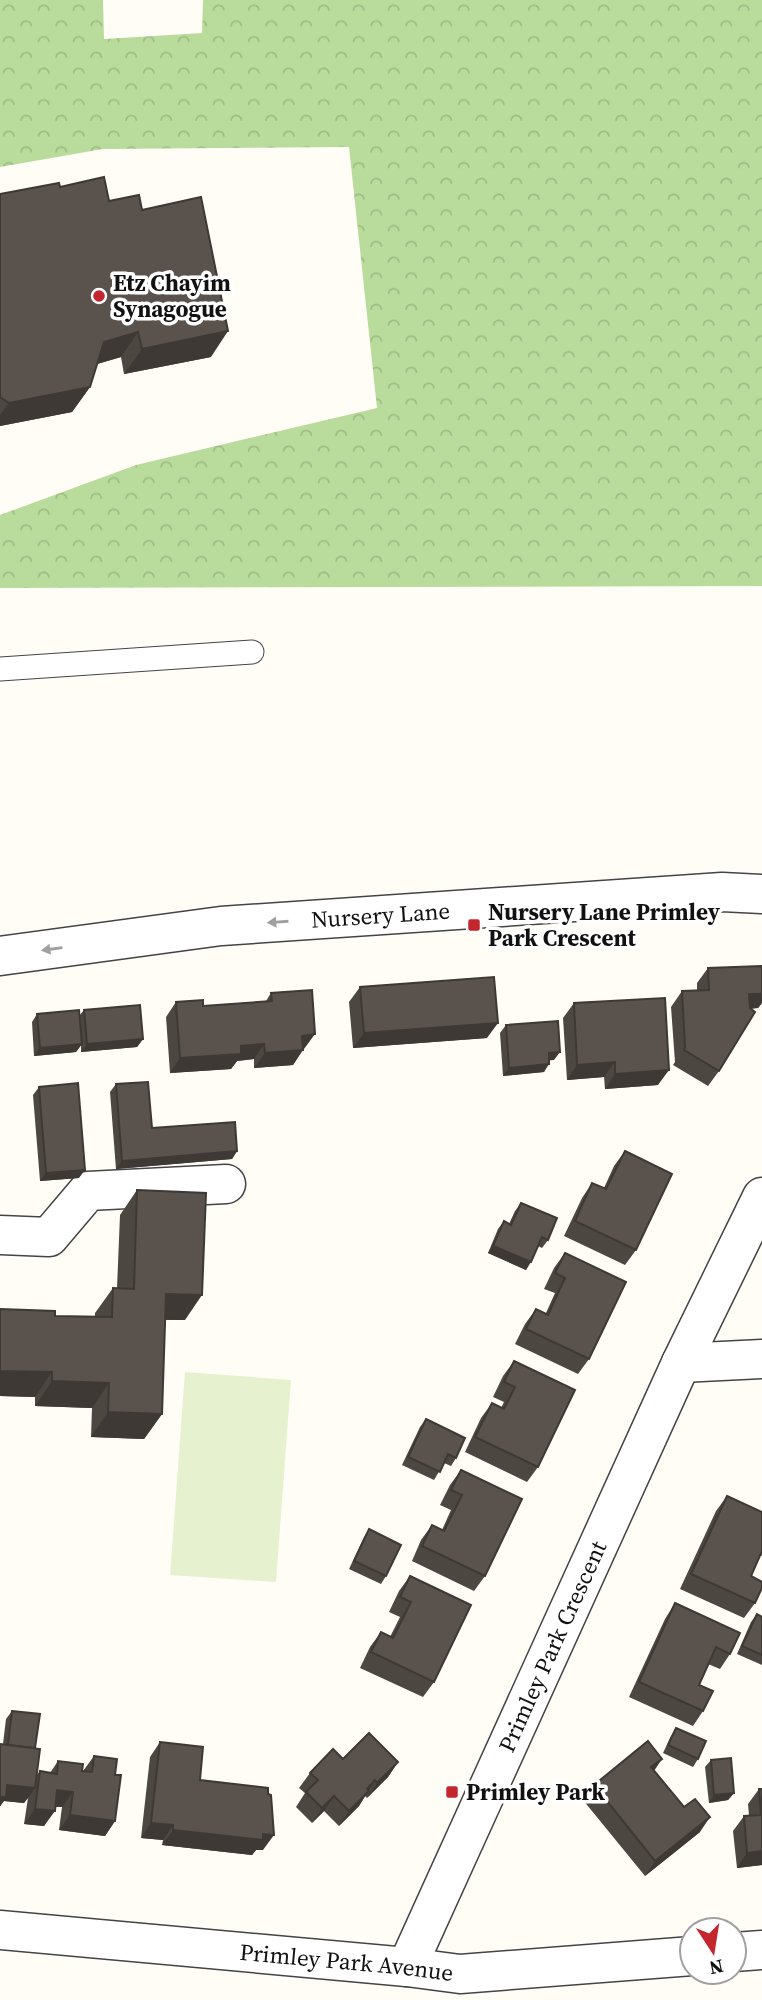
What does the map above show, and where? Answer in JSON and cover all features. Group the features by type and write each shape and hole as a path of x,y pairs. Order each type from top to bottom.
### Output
{"street":[{"name":"Nursery Lane","path":"0,956 221,926 722,892 762,894"},
{"path":"0,1235 49,1237 88,1191 226,1184"},
{"name":"Primley Park Crescent","path":"407,1967 681,1363 762,1197"},
{"path":"681,1363 762,1359"},
{"name":"Primley Park Avenue","path":"0,1930 407,1967 459,1987 678,1958"}],"lane":[{"path":"0,669 252,652"}],"green space":[{"path":"0,0 103,0 104,39 202,33 203,0 762,0 762,586 0,588 0,515 136,465 377,408 349,147 103,149 0,167"},
{"path":"185,1372 291,1380 276,1582 170,1575"}],"building":[{"name":"Etz Chayim Synagogue","path":"104,177 109,201 139,195 142,210 201,197 228,331 142,349 138,332 104,342 90,387 9,403 0,397 0,194 59,183 60,187"},
{"path":"762,966 762,994 749,994 750,1008 755,1012 719,1071 684,1050 682,991 709,990 708,968"},
{"path":"494,977 498,1023 364,1033 360,987"},
{"path":"312,990 315,1034 302,1036 303,1050 265,1053 264,1044 241,1046 241,1054 180,1058 176,1002 203,1000 203,1006 272,1001 271,993"},
{"path":"665,998 669,1070 615,1074 615,1062 577,1065 574,1003"},
{"path":"140,1005 143,1039 87,1044 84,1010"},
{"path":"79,1010 82,1044 40,1048 37,1014"},
{"path":"558,1021 560,1052 549,1053 549,1064 509,1068 506,1025"},
{"path":"148,1082 152,1128 235,1122 237,1151 122,1161 116,1084"},
{"path":"78,1083 85,1170 46,1173 39,1087"},
{"path":"625,1151 672,1174 636,1250 575,1221 592,1183 606,1189"},
{"path":"137,1190 206,1193 202,1295 166,1294 162,1414 108,1412 109,1383 52,1381 52,1372 0,1371 0,1309 55,1311 55,1316 112,1317 113,1288 134,1289"},
{"path":"521,1203 557,1218 548,1240 542,1237 531,1262 493,1246 504,1221 511,1225"},
{"path":"565,1253 626,1282 589,1359 526,1329 536,1309 548,1315 565,1278 555,1273"},
{"path":"514,1361 575,1390 538,1467 475,1437 492,1403 504,1409 515,1387 504,1382"},
{"path":"426,1419 465,1438 456,1458 448,1454 440,1472 408,1457"},
{"path":"461,1470 522,1499 485,1576 422,1546 432,1525 444,1531 462,1495 451,1490"},
{"path":"727,1496 762,1512 762,1551 751,1576 762,1582 755,1603 691,1574"},
{"path":"369,1529 401,1545 386,1576 354,1561"},
{"path":"410,1576 471,1605 434,1682 371,1652 381,1632 393,1638 411,1602 400,1597"},
{"path":"675,1603 740,1633 730,1654 716,1647 699,1685 713,1691 703,1711 639,1682"},
{"path":"757,1614 762,1617 762,1655 742,1646"},
{"path":"12,1711 40,1714 35,1748 8,1745"},
{"path":"676,1728 706,1741 698,1759 668,1745"},
{"path":"369,1733 398,1762 377,1783 375,1780 367,1789 369,1791 349,1811 334,1796 322,1808 306,1792 318,1780 310,1773 333,1749 343,1759"},
{"path":"648,1741 662,1759 651,1767 684,1807 695,1799 710,1817 655,1861 594,1785"},
{"path":"160,1742 203,1747 200,1780 268,1788 274,1835 263,1834 263,1840 173,1830 173,1825 151,1823"},
{"path":"0,1744 40,1749 35,1788 7,1785 6,1797 1,1797 0,1806"},
{"path":"94,1756 117,1759 115,1775 121,1775 115,1821 70,1815 73,1792 57,1790 55,1811 35,1809 40,1771 57,1774 58,1761 83,1764 82,1771 92,1772"},
{"path":"731,1758 734,1793 714,1795 711,1760"},
{"path":"759,1789 762,1789 762,1851 747,1853 744,1816 761,1815"}],"place":[{"name":"Etz Chayim Synagogue","path":"99,296"},
{"name":"Nursery Lane Primley Park Crescent","path":"474,925"},
{"name":"Primley Park","path":"452,1792"}]}
